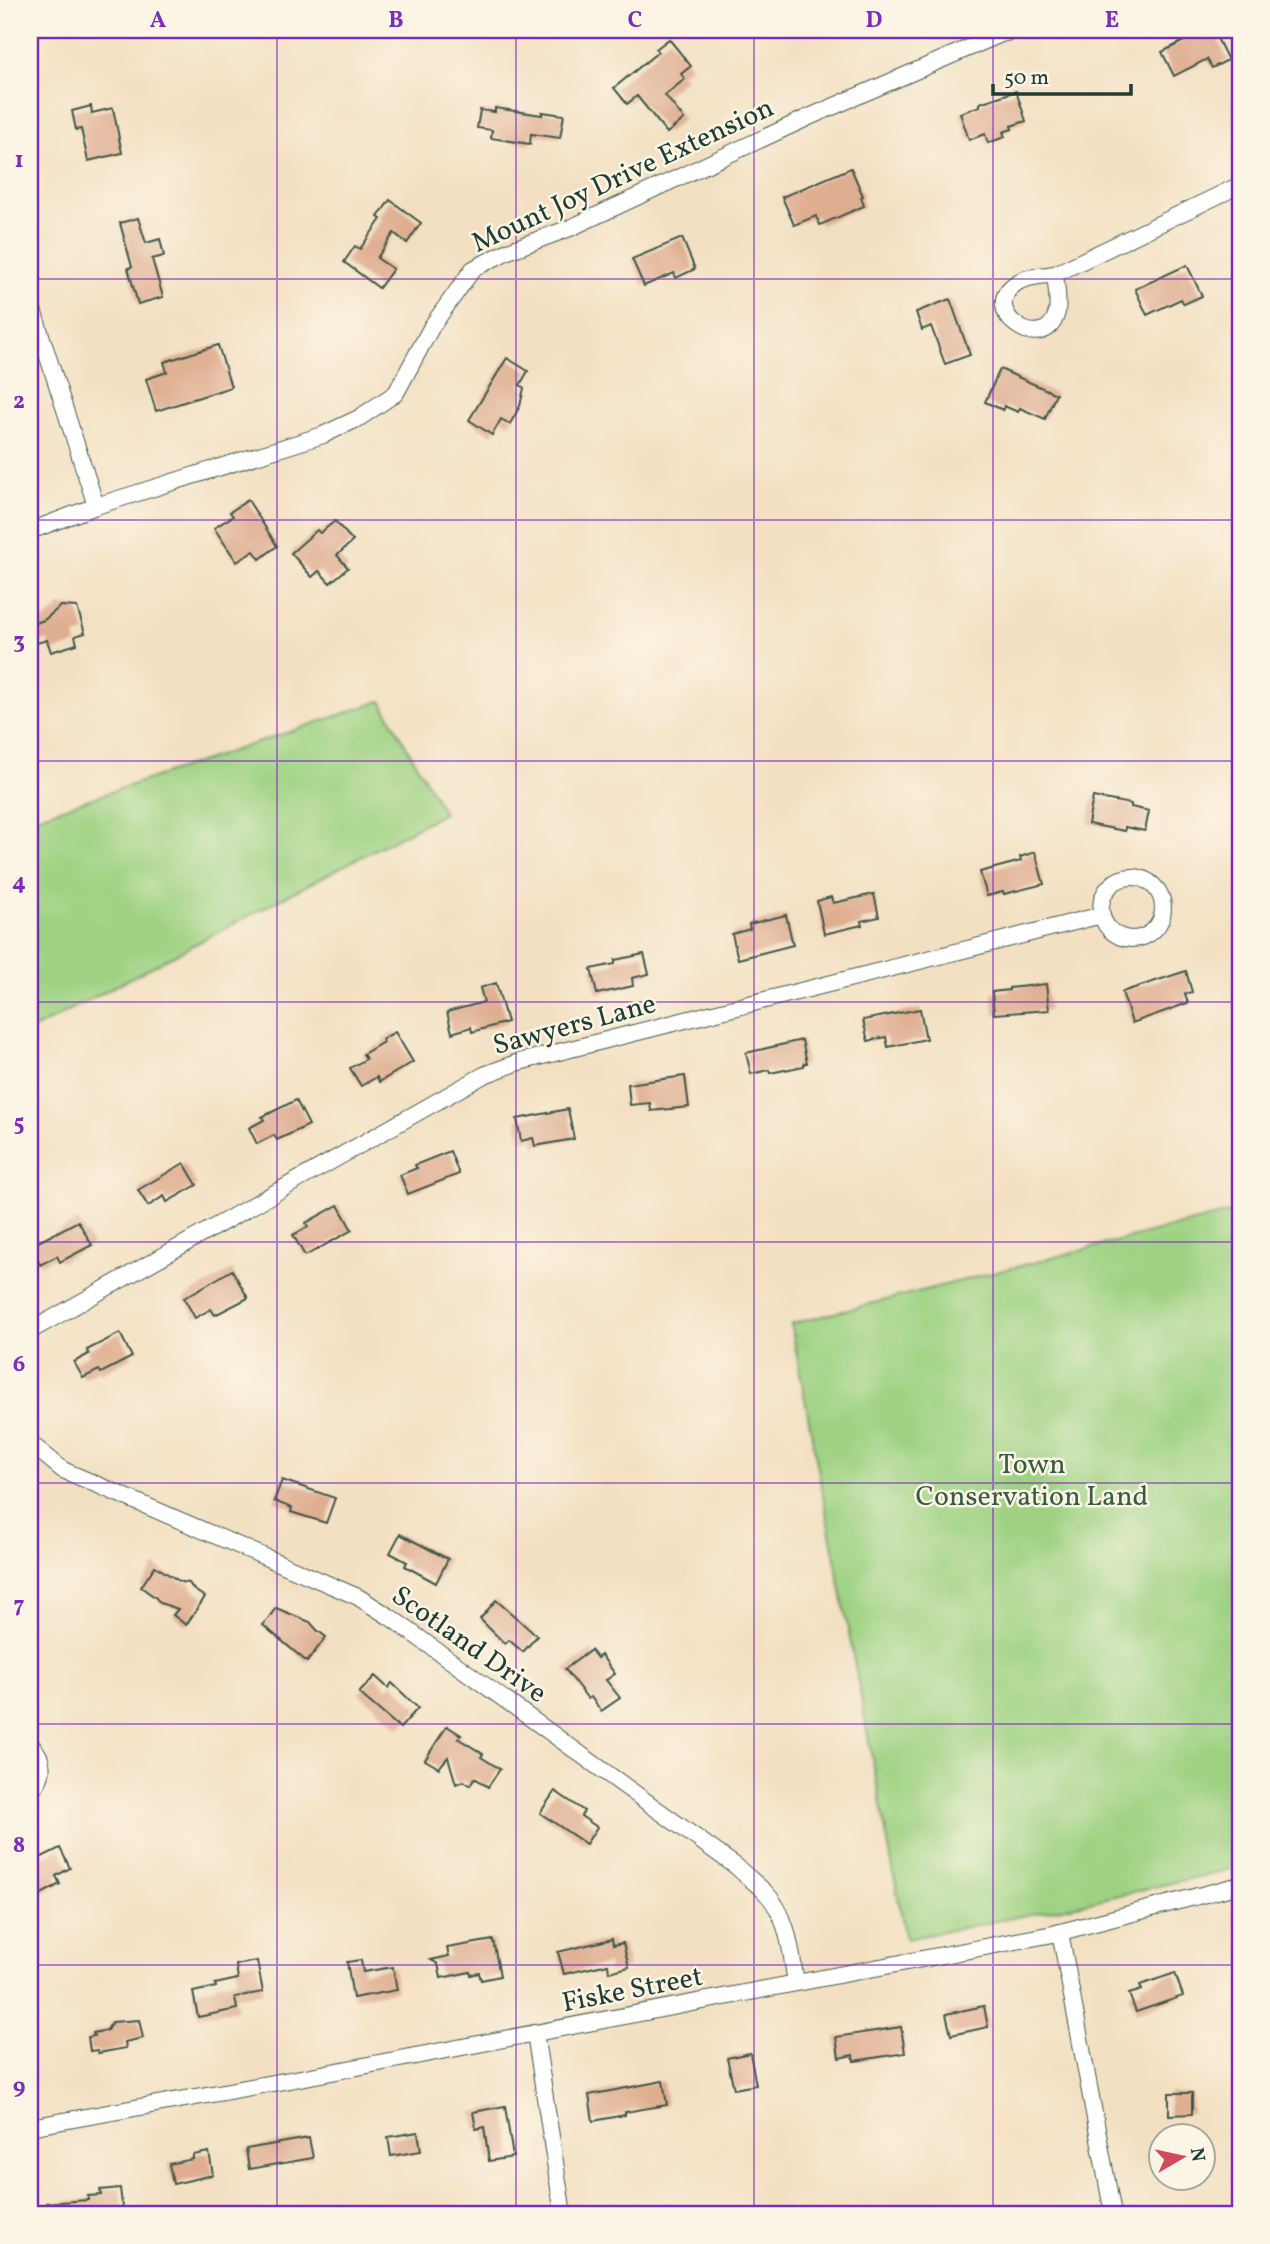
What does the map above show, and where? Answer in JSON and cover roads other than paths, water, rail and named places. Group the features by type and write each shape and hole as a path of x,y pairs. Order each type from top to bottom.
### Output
{"street":[{"name":"Mount Joy Drive Extension","path":"30,531 96,506 323,435 359,418 396,393 432,326 473,269 508,251 570,228 809,117 1001,34 1018,30"},
{"path":"1055,274 1240,185"},
{"path":"30,301 96,506"},
{"name":"Sawyers Lane","path":"30,1331 484,1075 519,1062 1102,915"},
{"name":"Scotland Drive","path":"30,1443 63,1470 346,1592 390,1617 737,1867 768,1895 782,1917 796,1983"},
{"path":"30,1744 38,1752 42,1770 40,1779 30,1791"},
{"name":"Fiske Street","path":"30,2127 1060,1932 1240,1885"},
{"path":"1060,1932 1114,2214"},
{"path":"535,2033 563,2214"}],"park label":[{"name":"Town Conservation Land","path":"1032,1479"}]}
